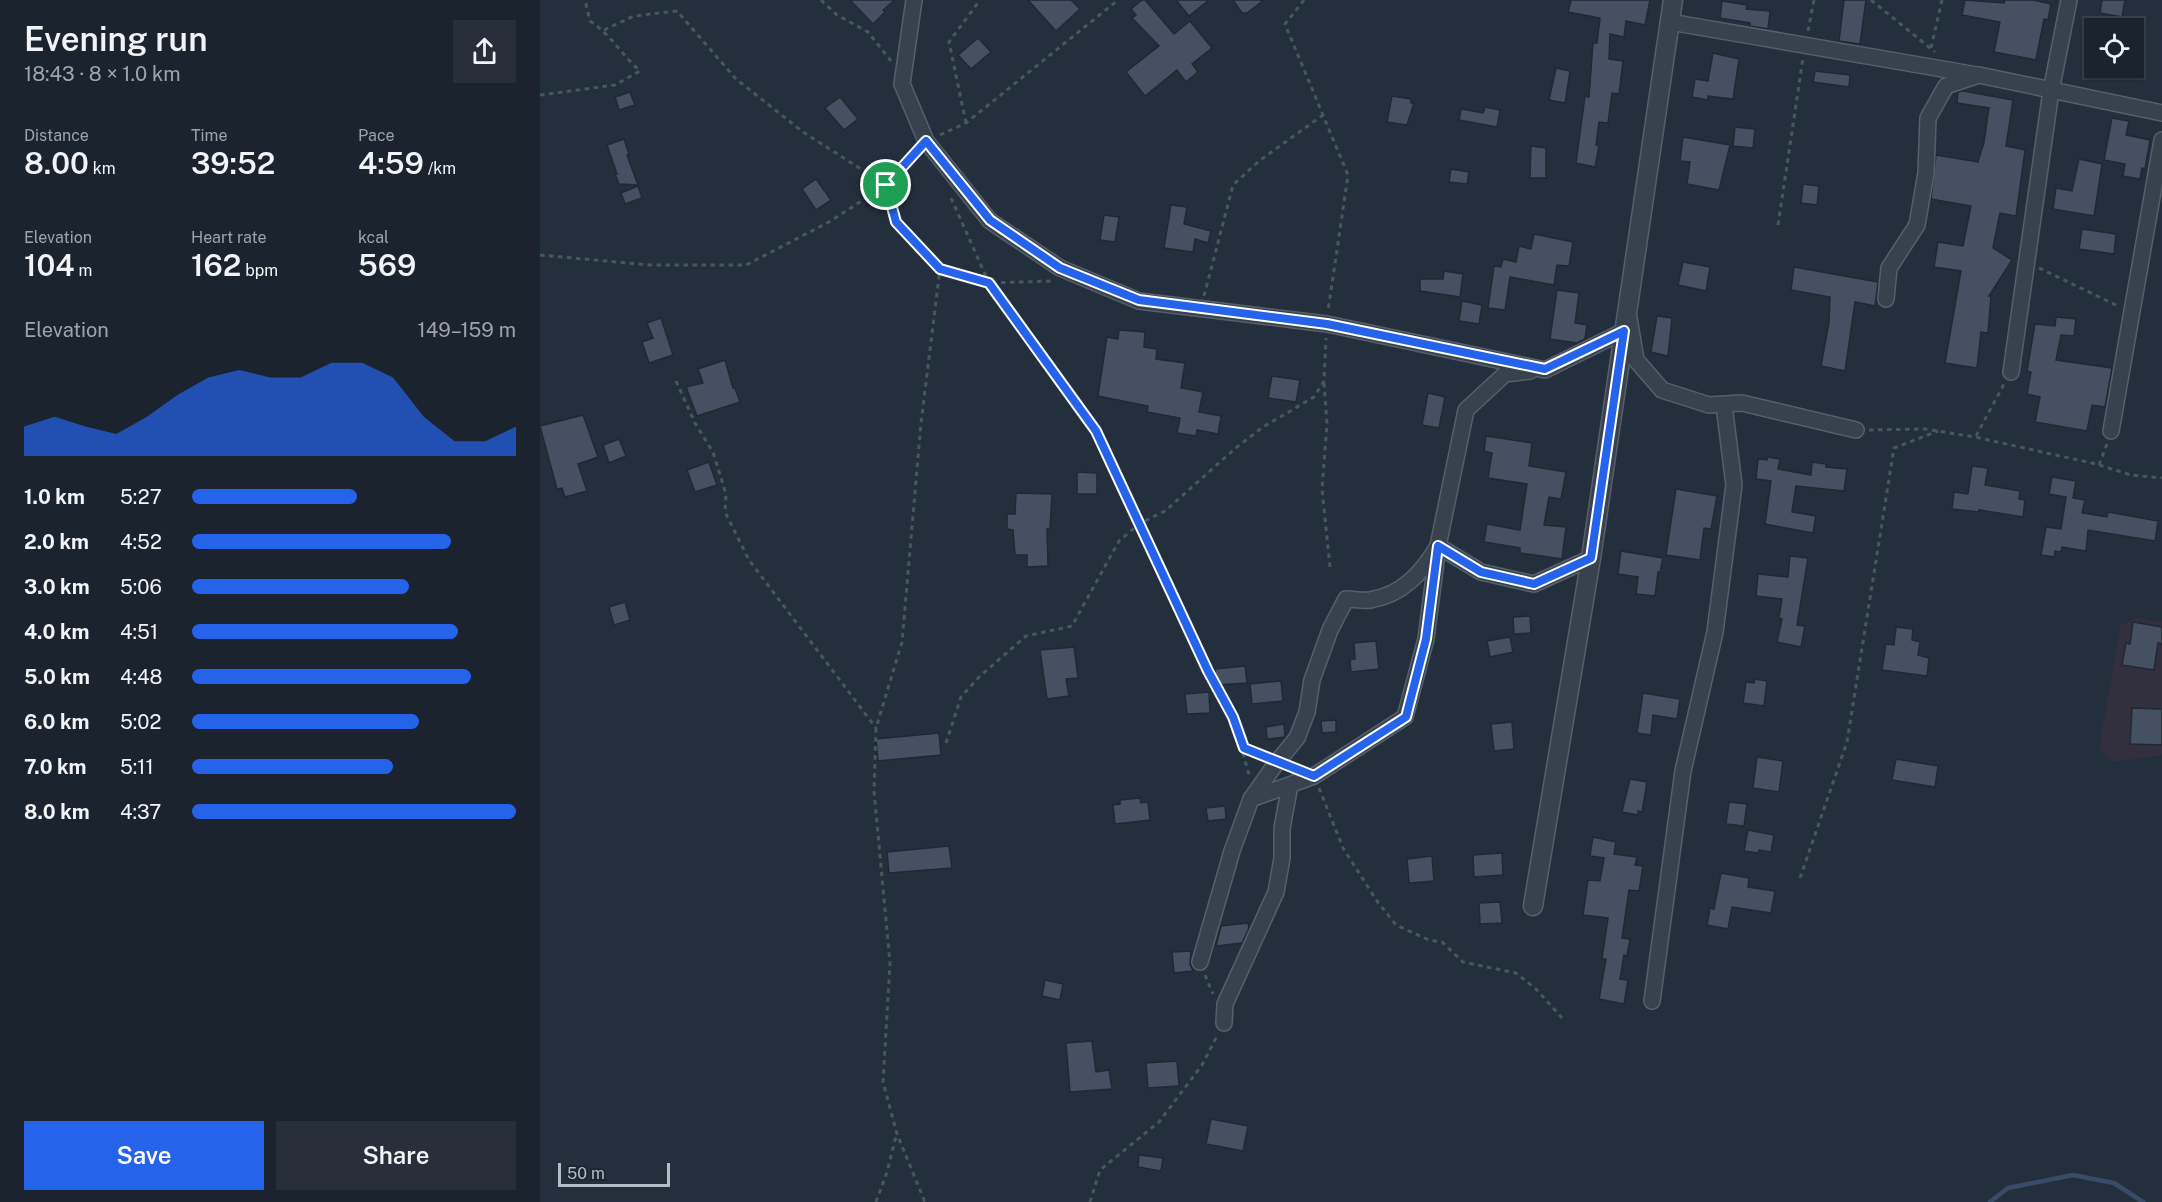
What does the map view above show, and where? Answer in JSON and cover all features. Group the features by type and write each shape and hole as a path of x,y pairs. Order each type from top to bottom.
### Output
{"street":[{"path":"914,0 902,84 926,141 990,220 1060,268 1139,300 1327,324 1545,369"},
{"path":"1533,906 1591,558 1673,0"},
{"path":"2011,372 2051,91 2069,0"},
{"path":"1670,22 1979,75 2162,113"},
{"path":"1886,299 1889,268 1917,225 1926,173 1928,118 1946,86 1979,75"},
{"path":"2112,431 2162,140"},
{"path":"1627,310 1636,360 1662,390 1709,405 1742,403 1857,430"},
{"path":"1251,799 1314,776 1406,717 1426,639 1438,546 1466,410 1505,374 1545,369 1624,331"},
{"path":"1652,1001 1683,771 1715,632 1734,486 1724,405"},
{"path":"1438,546 1481,572 1534,584 1591,558"},
{"path":"1200,962 1232,852 1251,799 1297,738 1307,712 1312,680 1326,640 1346,599 1368,601 1395,593 1427,564 1438,546"},
{"path":"1224,1023 1225,1004 1276,892 1282,858 1282,828 1290,785"}],"path":[{"path":"540,95 615,85 640,71 624,57 604,30 590,21 585,0"},
{"path":"821,0 837,15 868,32 903,76"},
{"path":"966,123 949,42 980,0"},
{"path":"540,255 650,265 746,265 829,222 886,185 926,141 966,123 1118,0"},
{"path":"1304,0 1285,24 1348,175 1327,324 1324,381 1327,424 1322,489 1330,567"},
{"path":"1778,225 1814,0"},
{"path":"1871,0 1938,55"},
{"path":"1926,66 1942,0"},
{"path":"604,30 634,16 677,11 736,79 803,132 886,185 896,222 940,269 989,283 1056,281"},
{"path":"1200,309 1211,275 1224,211 1233,185 1259,161 1323,115"},
{"path":"950,196 989,283 1096,431 1208,671 1233,717 1244,748 1250,778 1251,799"},
{"path":"2027,262 2132,313"},
{"path":"925,1202 897,1134 882,1082 890,963 874,791 876,728 902,642 921,423 940,269"},
{"path":"1975,436 2011,372"},
{"path":"676,381 695,423 713,452 726,494 724,512 749,560 876,728"},
{"path":"946,743 961,697 973,684 1026,636 1072,626 1119,541 1139,524 1166,511 1237,447 1263,427 1314,397 1324,381"},
{"path":"1857,430 1925,429 1975,436 2099,465 2131,475 2162,478"},
{"path":"1800,878 1847,742 1894,448 1938,431"},
{"path":"2099,465 2112,431"},
{"path":"1244,748 1277,762"},
{"path":"1314,776 1343,848 1396,925 1429,940 1442,942 1463,962 1516,973 1536,989 1562,1018"},
{"path":"1090,1202 1100,1170 1159,1122 1202,1065 1224,1023 1200,962"},
{"path":"877,1201 897,1134"}],"shaded area":[{"path":"2136,618 2162,622 2162,755 2114,762 2099,749 2120,626"}],"building":[{"path":"850,0 895,0 883,10 885,12 873,24"},
{"path":"1028,0 1071,0 1080,9 1056,31"},
{"path":"1145,0 1174,34 1190,21 1212,48 1192,64 1198,72 1186,82 1177,70 1145,96 1126,72 1159,46 1132,18 1136,15 1131,9"},
{"path":"1176,0 1209,0 1189,16"},
{"path":"1233,0 1264,0 1247,13 1242,13"},
{"path":"1571,0 1650,0 1645,25 1626,21 1624,37 1610,34 1609,59 1623,61 1619,94 1612,93 1608,123 1599,122 1596,145 1599,146 1595,167 1576,163 1585,96 1589,97 1593,43 1597,43 1600,18 1568,12"},
{"path":"1844,0 1866,0 1860,44 1839,41"},
{"path":"1965,0 2004,3 2005,0 2033,0 2051,4 2048,20 2044,19 2036,60 1994,52 2000,22 1962,15"},
{"path":"2102,0 2125,0 2122,17 2100,13"},
{"path":"1722,1 1747,5 1746,9 1770,11 1768,29 1750,26 1750,23 1720,18"},
{"path":"978,38 991,52 971,69 958,55"},
{"path":"1713,53 1739,59 1733,99 1708,96 1708,100 1692,97 1695,79 1708,81"},
{"path":"1556,68 1570,71 1565,103 1549,100"},
{"path":"1815,71 1850,75 1849,87 1813,82"},
{"path":"630,92 635,105 619,110 615,97"},
{"path":"1958,92 2013,100 2006,146 2025,150 2016,216 2000,213 1993,248 2012,260 1989,296 1991,296 1988,333 1981,332 1977,368 1945,363 1961,271 1934,267 1938,242 1963,246 1971,206 1931,199 1936,155 1978,162 1984,142 1989,108 1957,103"},
{"path":"1392,96 1411,99 1411,103 1414,103 1407,125 1387,122"},
{"path":"840,97 858,119 844,130 825,108"},
{"path":"1485,107 1500,110 1497,127 1459,120 1461,109 1483,113"},
{"path":"2112,118 2129,121 2126,135 2150,140 2145,169 2142,168 2140,179 2123,176 2125,164 2104,160"},
{"path":"1735,127 1755,129 1753,148 1733,146"},
{"path":"1683,137 1730,145 1719,190 1687,184 1690,162 1680,161"},
{"path":"624,139 638,185 619,184 615,174 617,174 607,145"},
{"path":"1531,146 1546,148 1546,178 1530,178"},
{"path":"2079,159 2102,164 2094,216 2053,209 2056,188 2072,191"},
{"path":"1451,169 1469,172 1467,184 1449,182"},
{"path":"816,179 831,200 816,210 802,189"},
{"path":"1803,184 1819,186 1817,205 1801,203"},
{"path":"638,186 642,198 625,204 621,193"},
{"path":"1171,205 1187,207 1184,224 1211,231 1208,243 1195,239 1193,252 1164,248"},
{"path":"1104,215 1119,217 1115,242 1100,240"},
{"path":"2082,229 2116,234 2114,254 2079,249"},
{"path":"1534,234 1573,242 1569,266 1557,265 1554,285 1510,277 1505,310 1488,308 1494,266 1501,267 1503,259 1516,262 1519,246 1531,249"},
{"path":"1683,262 1710,267 1706,291 1678,285"},
{"path":"1794,267 1878,282 1875,306 1855,302 1845,371 1821,366 1829,322 1830,297 1791,290"},
{"path":"1444,271 1463,274 1460,297 1420,291 1420,279 1443,279"},
{"path":"1557,290 1579,293 1575,323 1587,325 1585,339 1577,343 1550,339"},
{"path":"1462,301 1482,305 1479,324 1459,321"},
{"path":"1657,316 1672,318 1668,356 1651,352"},
{"path":"2056,317 2076,319 2074,336 2061,335 2056,360 2112,368 2105,407 2092,405 2087,431 2035,422 2040,397 2027,394 2031,372 2027,371 2035,324 2055,326"},
{"path":"661,318 673,355 649,363 642,342 653,338 647,323"},
{"path":"1119,330 1145,332 1144,347 1157,349 1156,359 1185,363 1181,388 1203,392 1199,412 1221,416 1218,434 1197,430 1196,436 1177,433 1180,418 1147,412 1148,406 1098,396 1107,337 1118,339"},
{"path":"725,360 733,388 740,402 697,416 686,387 703,383 698,369"},
{"path":"1272,376 1300,380 1296,402 1268,398"},
{"path":"1428,393 1445,397 1439,428 1422,425"},
{"path":"583,415 598,457 578,464 587,491 565,497 562,488 557,489 540,426"},
{"path":"1486,436 1532,443 1529,466 1566,472 1561,499 1549,497 1544,525 1566,527 1562,559 1520,553 1520,548 1484,542 1487,524 1520,530 1527,484 1488,478 1492,453 1484,451"},
{"path":"619,439 626,456 609,463 603,445"},
{"path":"1767,457 1780,459 1778,469 1811,475 1812,462 1826,464 1826,467 1847,469 1844,491 1796,486 1792,512 1816,516 1813,533 1765,524 1771,481 1756,479 1758,459 1767,460"},
{"path":"709,462 717,485 695,492 687,470"},
{"path":"1972,466 1988,468 1985,485 2020,491 2019,499 2025,500 2023,517 1979,510 1979,512 1952,509 1954,492 1968,494"},
{"path":"1077,472 1097,473 1097,494 1077,494"},
{"path":"2052,477 2076,481 2073,498 2085,500 2082,513 2107,517 2108,512 2158,521 2155,541 2088,530 2086,551 2062,547 2061,552 2055,551 2054,557 2041,555 2046,527 2061,529 2066,497 2049,494"},
{"path":"1676,489 1717,496 1711,529 1704,528 1700,560 1666,555"},
{"path":"1016,493 1052,494 1050,529 1047,529 1048,566 1027,567 1027,555 1015,555 1013,530 1007,529 1007,514 1015,514"},
{"path":"1621,551 1663,558 1660,573 1658,572 1655,596 1636,594 1638,577 1618,574"},
{"path":"1790,556 1808,558 1797,625 1805,626 1801,647 1777,642 1782,619 1779,618 1782,599 1756,596 1758,574 1788,577"},
{"path":"625,602 630,620 614,625 609,607"},
{"path":"1530,616 1531,633 1514,634 1513,617"},
{"path":"2133,622 2162,627 2162,644 2158,643 2154,670 2122,665 2126,643 2130,644"},
{"path":"1896,627 1913,629 1912,640 1920,642 1918,655 1929,658 1927,676 1882,670 1886,644 1894,645"},
{"path":"1510,637 1513,652 1490,657 1487,641"},
{"path":"1376,641 1379,669 1351,672 1350,660 1355,659 1354,643"},
{"path":"1074,647 1078,678 1066,679 1069,696 1047,699 1040,650"},
{"path":"1245,666 1247,683 1216,685 1215,669"},
{"path":"1755,679 1767,681 1764,706 1743,703 1746,682 1754,683"},
{"path":"1281,681 1283,701 1252,704 1250,684"},
{"path":"1209,692 1210,713 1187,714 1185,694"},
{"path":"1643,693 1680,699 1677,719 1653,715 1651,735 1637,733"},
{"path":"2132,708 2162,709 2162,745 2130,744"},
{"path":"1336,720 1336,732 1322,733 1321,721"},
{"path":"1512,722 1514,749 1494,751 1491,724"},
{"path":"1284,724 1285,737 1267,739 1266,727"},
{"path":"939,733 941,755 878,761 876,739"},
{"path":"1757,757 1783,761 1779,792 1753,788"},
{"path":"1896,759 1938,766 1935,787 1892,780"},
{"path":"1630,779 1647,782 1642,812 1638,811 1638,815 1622,812"},
{"path":"1140,798 1141,803 1148,802 1150,820 1115,824 1113,805 1120,804 1120,800"},
{"path":"1729,802 1747,804 1744,826 1726,824"},
{"path":"1225,806 1226,819 1208,821 1206,808"},
{"path":"1748,830 1774,835 1771,852 1744,851"},
{"path":"1593,837 1616,842 1614,854 1637,857 1635,865 1643,866 1639,891 1629,890 1622,938 1630,939 1627,956 1624,955 1620,979 1628,980 1624,1004 1599,999 1606,959 1602,959 1608,918 1583,915 1588,880 1600,881 1604,858 1590,856"},
{"path":"949,846 952,868 889,873 887,852"},
{"path":"1502,853 1503,875 1474,877 1473,855"},
{"path":"1432,856 1434,881 1409,883 1407,859"},
{"path":"1721,873 1749,878 1748,887 1775,891 1771,913 1732,907 1728,929 1707,925 1710,908 1714,909"},
{"path":"1500,902 1502,923 1480,924 1479,903"},
{"path":"1248,923 1249,928 1242,943 1216,946 1221,926"},
{"path":"1191,951 1190,964 1193,971 1174,973 1172,952"},
{"path":"1045,980 1063,984 1060,1000 1042,996"},
{"path":"1092,1041 1096,1072 1109,1070 1112,1089 1070,1092 1066,1043"},
{"path":"1177,1061 1179,1086 1148,1088 1146,1063"},
{"path":"1211,1119 1248,1126 1243,1151 1206,1144"},
{"path":"1139,1155 1163,1158 1161,1171 1138,1167"}],"waterway":[{"path":"1990,1202 2008,1188 2073,1175 2114,1183 2143,1202"}],"route":[{"path":"926,141 990,220 1060,268 1139,300 1327,324 1545,369 1624,331 1591,558 1534,584 1481,572 1438,546 1426,639 1406,717 1359,745 1314,776 1244,748 1233,717 1208,671 1096,431 989,283 940,269 896,222 886,185 926,141"}]}
